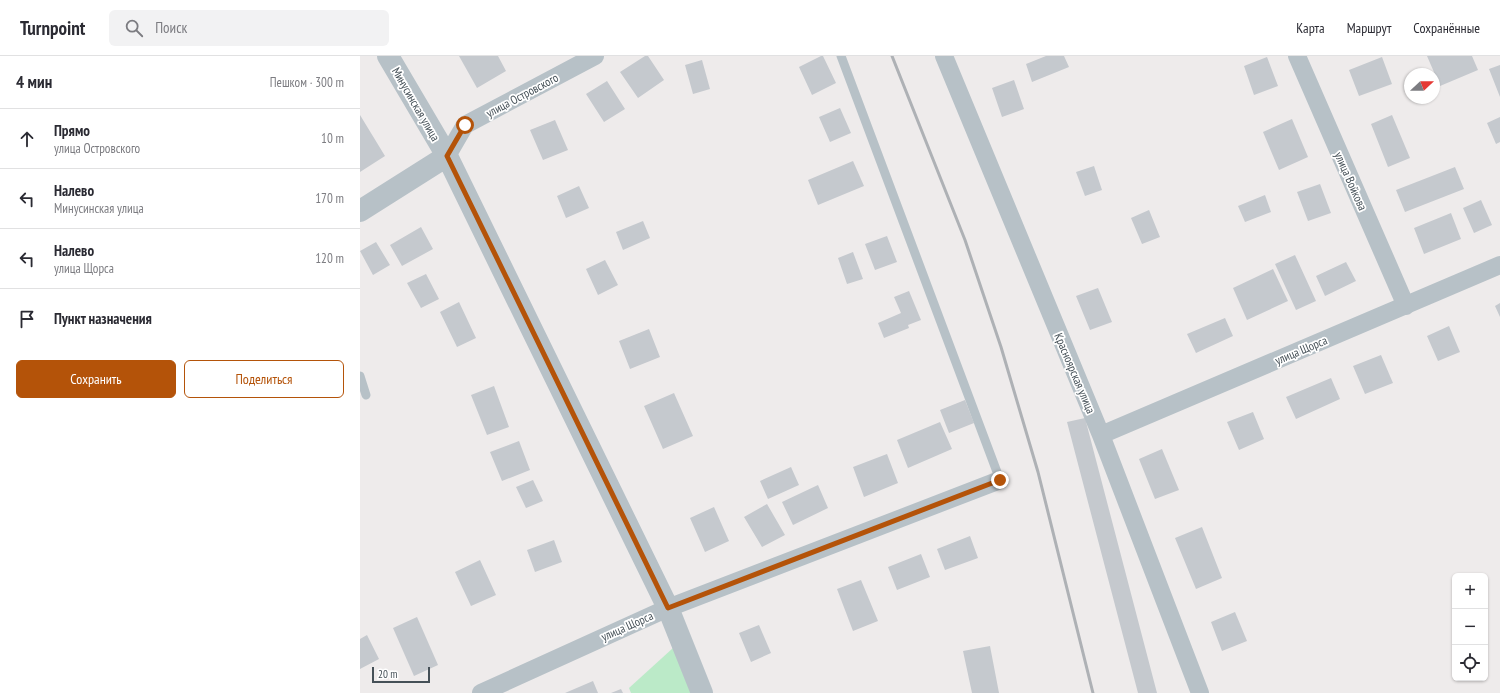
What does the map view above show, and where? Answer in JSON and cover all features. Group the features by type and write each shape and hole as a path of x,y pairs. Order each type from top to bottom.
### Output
{"street":[{"name":"улица Островского","path":"360,211 447,156 465,125 595,56"},
{"name":"Красноярская улица","path":"944,56 1101,435 1200,693"},
{"name":"улица Войкова","path":"1297,56 1406,306"},
{"name":"Минусинская улица","path":"390,57 447,156 668,608 702,693"},
{"name":"улица Щорса","path":"1101,435 1500,265"},
{"name":"улица Щорса","path":"480,693 668,608 1000,480"}],"lane":[{"path":"841,56 1000,480"},
{"path":"360,376 366,395"}],"green space":[{"path":"673,648 691,693 631,693 629,688"}],"building":[{"path":"459,56 498,56 506,71 477,88"},
{"path":"645,56 648,56 664,80 638,98 620,72"},
{"path":"823,56 836,83 812,95 799,67"},
{"path":"1046,56 1064,56 1069,67 1032,82 1026,64"},
{"path":"1427,56 1472,56 1478,70 1440,86 1440,68 1432,68"},
{"path":"1267,57 1278,86 1254,95 1244,66"},
{"path":"1382,57 1392,84 1359,96 1349,70"},
{"path":"702,60 710,89 693,94 685,65"},
{"path":"1500,65 1500,97 1489,69"},
{"path":"1014,80 1024,109 1002,117 992,88"},
{"path":"607,81 625,109 604,122 586,94"},
{"path":"840,108 851,133 830,142 819,117"},
{"path":"360,115 385,156 360,172"},
{"path":"1392,115 1410,158 1388,167 1371,124"},
{"path":"1500,117 1500,142 1496,144 1487,123"},
{"path":"1292,119 1308,157 1279,170 1263,132"},
{"path":"555,120 568,150 543,160 530,130"},
{"path":"853,161 864,186 818,205 808,180"},
{"path":"1094,166 1102,190 1085,196 1076,172"},
{"path":"1455,167 1464,189 1405,212 1396,190"},
{"path":"1320,184 1331,213 1308,221 1297,192"},
{"path":"579,186 589,208 566,218 557,196"},
{"path":"1265,195 1271,212 1245,222 1238,206"},
{"path":"1481,200 1492,225 1474,233 1463,208"},
{"path":"1149,210 1160,237 1142,244 1131,218"},
{"path":"1451,213 1461,239 1424,254 1414,228"},
{"path":"643,221 650,238 623,250 616,232"},
{"path":"421,227 433,249 402,266 390,245"},
{"path":"887,236 897,262 875,270 865,244"},
{"path":"376,242 390,265 373,275 360,251"},
{"path":"853,252 863,279 847,284 838,258"},
{"path":"1295,255 1316,301 1296,310 1275,264"},
{"path":"605,260 618,285 598,295 586,269"},
{"path":"1346,262 1356,281 1325,296 1316,276"},
{"path":"1273,269 1288,301 1247,320 1233,288"},
{"path":"426,274 439,299 421,308 407,283"},
{"path":"1098,288 1112,322 1090,330 1076,296"},
{"path":"909,291 921,320 908,325 909,328 884,338 878,323 901,313 894,297"},
{"path":"459,302 476,338 457,347 440,312"},
{"path":"1500,303 1500,317 1495,306"},
{"path":"1225,318 1233,336 1196,353 1187,334"},
{"path":"1449,326 1460,352 1438,361 1427,336"},
{"path":"649,329 660,357 630,369 619,341"},
{"path":"1381,355 1393,383 1365,394 1353,366"},
{"path":"1331,378 1340,399 1296,419 1286,397"},
{"path":"494,386 509,427 487,435 471,395"},
{"path":"674,393 693,436 663,449 644,406"},
{"path":"965,400 974,423 949,433 940,410"},
{"path":"1253,412 1264,439 1239,450 1227,422"},
{"path":"1085,418 1157,693 1138,693 1067,422"},
{"path":"940,422 952,449 908,468 897,440"},
{"path":"519,441 530,470 502,481 490,452"},
{"path":"1162,449 1179,490 1155,499 1139,459"},
{"path":"887,454 898,483 864,497 853,467"},
{"path":"791,467 799,485 768,499 760,481"},
{"path":"533,480 543,501 526,508 516,487"},
{"path":"818,485 828,508 793,525 782,502"},
{"path":"767,504 785,535 762,547 744,517"},
{"path":"714,507 729,541 705,552 690,518"},
{"path":"1202,527 1222,578 1196,589 1175,538"},
{"path":"970,536 978,558 945,570 937,549"},
{"path":"554,540 562,562 535,572 527,550"},
{"path":"921,554 930,577 897,590 888,567"},
{"path":"480,560 496,595 471,606 455,572"},
{"path":"861,580 878,621 853,631 837,589"},
{"path":"1235,612 1247,641 1222,651 1211,622"},
{"path":"417,617 438,665 414,676 393,628"},
{"path":"759,625 771,653 751,662 739,633"},
{"path":"367,635 379,659 360,669 360,639"},
{"path":"990,646 999,693 972,693 963,651"},
{"path":"593,681 598,693 565,693"},
{"path":"621,689 623,693 611,693"}],"railway":[{"path":"892,56 965,240 1001,347 1038,472 1093,693"}],"route":[{"path":"465,125 447,156 668,608 1000,480"}]}
